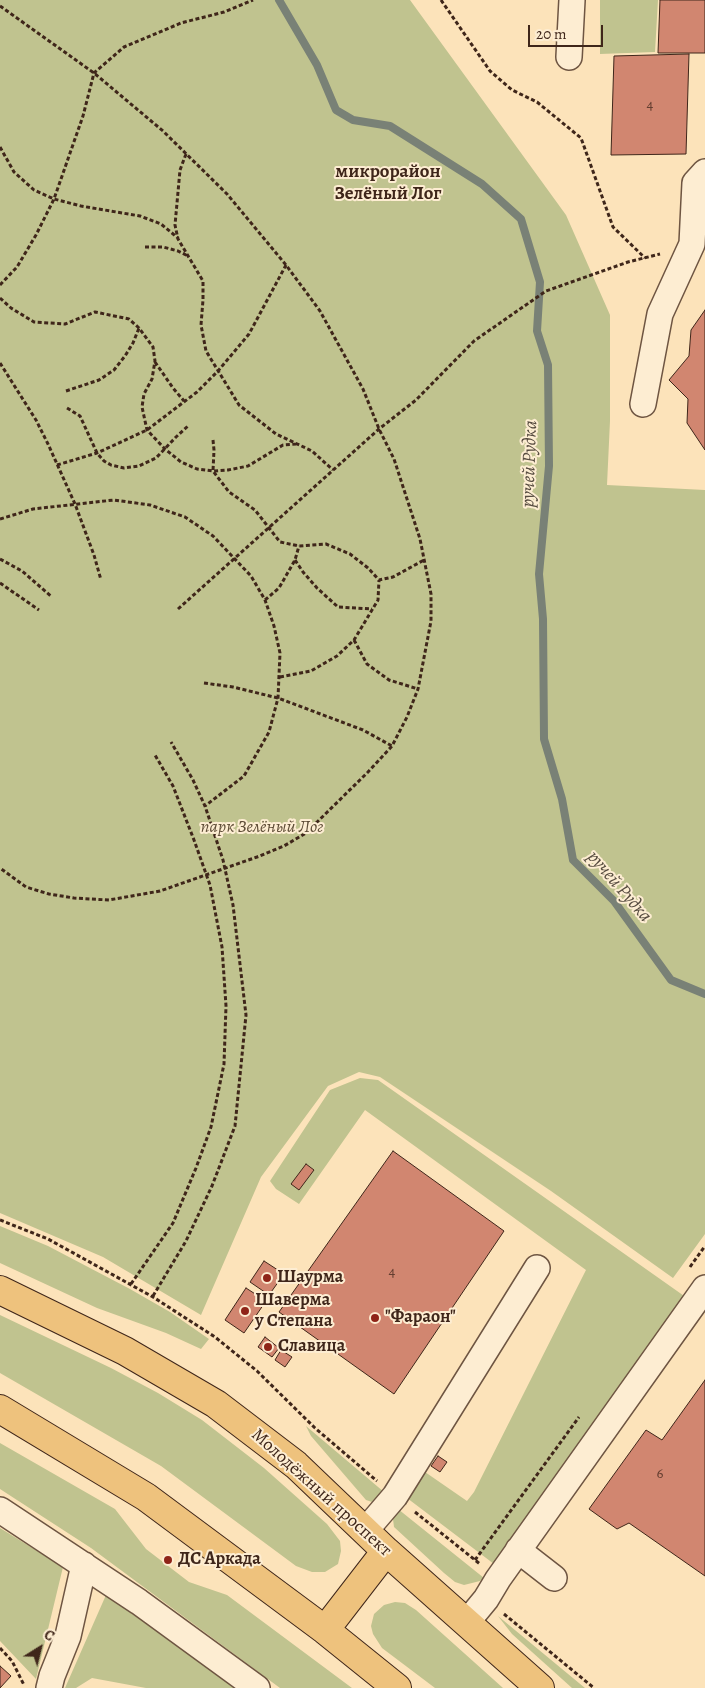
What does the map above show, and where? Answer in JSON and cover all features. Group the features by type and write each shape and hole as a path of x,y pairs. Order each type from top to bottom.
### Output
{"main road":[{"name":"Молодёжный проспект","path":"0,1290 125,1351 216,1404 296,1465 386,1551 540,1688"},
{"path":"0,1409 146,1496 325,1630 397,1688"},
{"path":"325,1630 386,1551"}],"street":[{"path":"569,57 572,0"},
{"path":"643,404 660,314 692,244 695,183 705,172"},
{"path":"365,1531 395,1496 537,1268"},
{"path":"467,1622 705,1288"},
{"path":"0,1510 139,1602 257,1688"},
{"path":"518,1550 554,1578"},
{"path":"37,1688 52,1676 68,1636 84,1566"}],"path":[{"path":"0,285 17,267 54,199 80,124 94,73 124,47 181,23 224,12 253,0"},
{"path":"440,0 490,71 512,90 537,102 581,138 613,226 645,258"},
{"path":"0,6 94,73 163,131 227,194 286,265 320,311 363,389 379,429 394,459 406,493 431,594 431,621 418,689 407,717 392,746 306,832 284,846 160,891 109,900 49,894 26,887 0,868"},
{"path":"0,147 14,172 34,190 54,199 140,216 161,224 178,238"},
{"path":"186,154 180,170 175,225 178,238 203,281 201,325 206,351 239,405 276,434 312,451 333,470"},
{"path":"145,246 163,247 188,256"},
{"path":"178,609 379,429 416,400 474,340 546,292 628,262"},
{"path":"57,465 97,453 147,430 184,401 218,371 249,334 286,265"},
{"path":"0,298 11,308 34,322 65,324 95,312 129,319 139,328 153,347 152,380 144,394 142,407 147,430 181,462 197,469 213,471 248,466 283,445 298,444"},
{"path":"66,392 99,380 114,370 134,343 139,328"},
{"path":"154,361 184,401"},
{"path":"0,363 36,420 57,465 75,504 101,580"},
{"path":"67,408 80,416 97,453 104,461 124,468 139,466 156,458 188,426"},
{"path":"213,440 213,471 229,492 255,510 280,542 300,546 326,544 334,547 350,554 368,568 379,580 378,600 354,640 337,656 311,671 280,677"},
{"path":"0,519 32,509 114,500 150,505 185,516 213,536 251,576 265,600 274,626 280,653 278,698 269,732 244,776 205,806"},
{"path":"265,600 279,588 295,560 300,546"},
{"path":"0,559 22,571 52,597"},
{"path":"295,560 317,588 338,607 372,609"},
{"path":"379,580 393,577 424,560"},
{"path":"0,583 39,610"},
{"path":"354,640 367,664 389,680 418,689"},
{"path":"204,683 233,687 278,698 363,730 392,746"},
{"path":"153,1296 186,1241 212,1186 235,1126 246,1015 233,905 224,868 205,806 171,742"},
{"path":"131,1284 173,1223 211,1127 224,1064 226,1006 222,947 206,875 173,786 155,755"},
{"path":"0,1220 48,1239 131,1284 153,1296 215,1337 257,1371 315,1428 395,1496 594,1688"},
{"path":"0,1648 37,1688"}],"green space":[{"name":"парк Зелёный Лог","path":"0,0 410,0 566,215 610,315 610,421 607,485 705,490 705,1234 673,1278 551,1191 380,1077 359,1072 328,1086 261,1177 201,1315 103,1257 0,1213"},
{"path":"600,0 658,0 655,52 600,54"},
{"path":"360,1078 378,1080 687,1298 494,1564 407,1498 425,1472 467,1501 474,1492 586,1270 365,1110 299,1204 276,1189 270,1181 330,1090"},
{"path":"0,1226 48,1246 130,1289 170,1312 209,1339 201,1349 166,1333 97,1308 0,1263"},
{"path":"0,1315 111,1368 158,1393 202,1420 264,1468 327,1524 340,1541 341,1551 338,1564 325,1572 312,1572 296,1566 161,1466 0,1373"},
{"path":"306,1426 384,1492 379,1498 372,1502 366,1500 311,1436"},
{"path":"0,1443 115,1509 146,1549 189,1582 227,1595 352,1688 280,1688 91,1548 0,1489"},
{"path":"398,1509 484,1578 480,1581 464,1585 455,1582 394,1527 393,1519"},
{"path":"0,1528 63,1567 36,1679 0,1641"},
{"path":"106,1595 235,1688 146,1688 92,1678 76,1688 65,1688"},
{"path":"395,1602 405,1603 416,1610 503,1688 435,1688 382,1648 373,1634 371,1626 374,1614 384,1605"},
{"path":"498,1616 585,1688 572,1688 512,1634"}],"building":[{"path":"660,0 705,0 705,53 658,53"},
{"path":"689,54 686,154 611,155 614,56"},
{"path":"705,310 705,450 687,423 688,399 669,380 689,356 691,330"},
{"path":"393,1151 504,1231 394,1394 279,1312"},
{"path":"306,1164 314,1170 299,1190 291,1184"},
{"name":"Шаурма","path":"264,1261 284,1274 269,1295 250,1282"},
{"name":"Шаверма у Степана","path":"246,1288 266,1301 244,1333 225,1320"},
{"name":"Славица","path":"265,1337 279,1348 272,1357 258,1347"},
{"path":"281,1350 292,1357 285,1367 275,1360"},
{"path":"705,1380 705,1576 629,1523 617,1529 589,1509 646,1430 662,1440"},
{"path":"438,1456 447,1462 440,1472 431,1466"},
{"path":"0,1666 11,1676 0,1688"}],"waterway":[{"name":"ручей Рудка","path":"279,0 317,65 336,110 353,120 390,126 482,184 521,219 540,282 537,331 548,365 549,466 539,574 543,619 544,739 562,799 573,860 614,901 671,980 705,994"}],"place":[{"name":"Шаурма","path":"267,1278"},
{"name":"Шаверма у Степана","path":"245,1311"},
{"name":"\"Фараон\"","path":"375,1318"},
{"name":"Славица","path":"268,1347"},
{"name":"ДС Аркада","path":"168,1560"}],"district":[{"name":"микрорайон Зелёный Лог","path":"388,183"}]}
